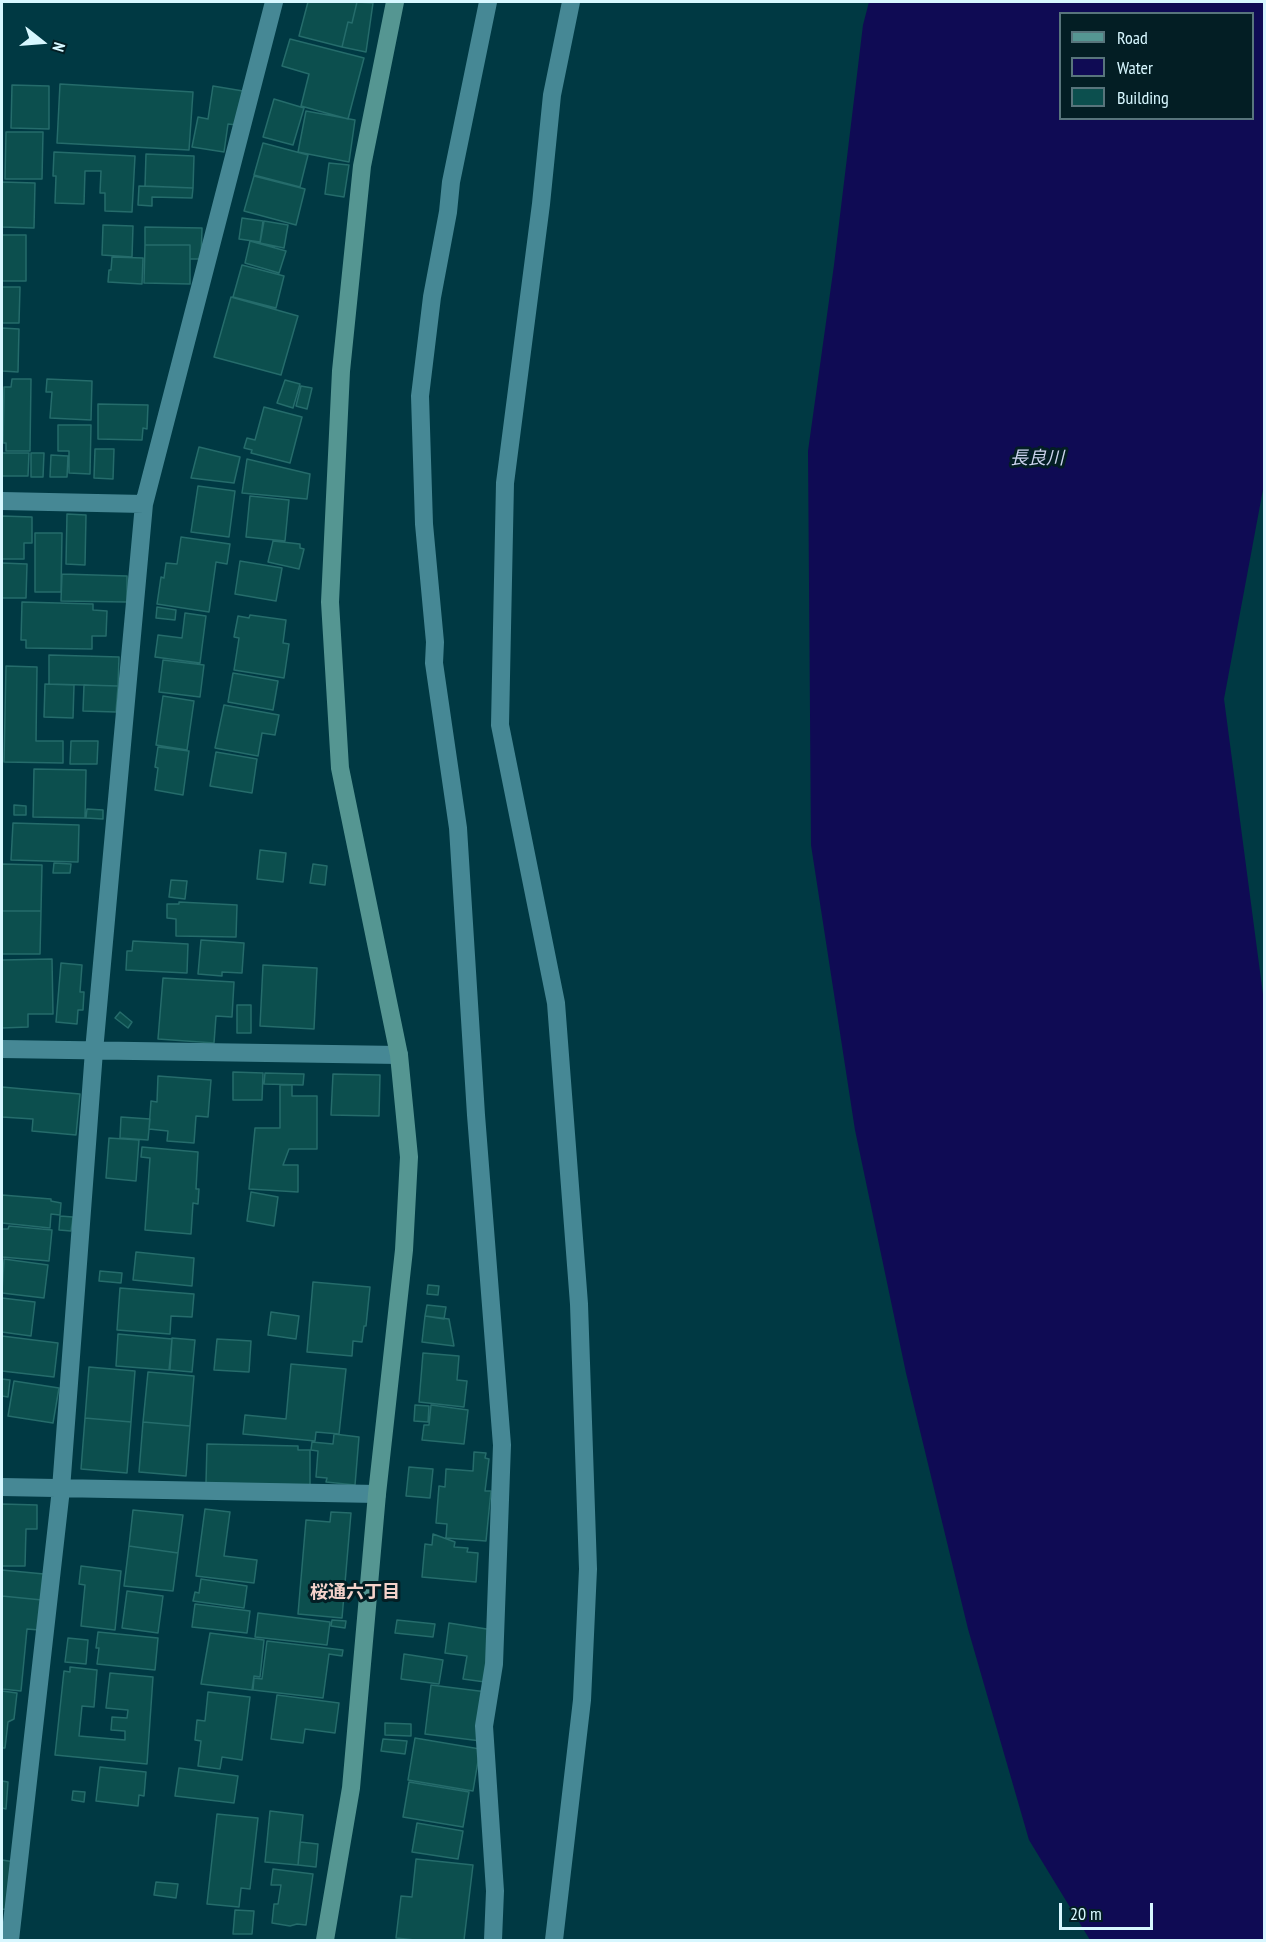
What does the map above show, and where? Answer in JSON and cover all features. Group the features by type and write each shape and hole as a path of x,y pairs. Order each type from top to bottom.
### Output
{"street":[{"path":"10,1941 61,1488 94,1051 144,504 274,2"},
{"path":"325,1941 351,1788 377,1494 404,1250 409,1157 399,1055 340,768 330,602 340,371 362,166 395,2"},
{"path":"488,2 451,182 448,212 432,297 420,396 424,524 435,642 434,663 458,828 476,1115 502,1445 494,1664 484,1726 495,1891 493,1941"},
{"path":"554,1941 582,1700 588,1569 579,1304 556,1003 500,725 506,483 541,204 552,95 571,2"},
{"path":"2,501 144,504"},
{"path":"2,1049 399,1055"},
{"path":"2,1487 377,1494"}],"water":[{"name":"長良川","path":"869,2 1264,2 1264,484 1224,699 1264,1002 1264,1940 1090,1940 1029,1840 968,1629 906,1373 855,1130 811,845 808,451 834,265 863,25"}],"building":[{"path":"308,2 357,2 352,23 348,22 342,47 299,36"},
{"path":"357,2 373,3 366,52 342,47 348,22 352,23"},
{"path":"290,39 364,58 348,119 301,106 309,74 282,66"},
{"path":"60,84 193,92 189,150 57,143"},
{"path":"12,85 49,86 49,129 11,128"},
{"path":"213,86 243,91 237,125 228,124 224,152 192,147 198,117 208,119"},
{"path":"274,99 304,108 293,145 263,137"},
{"path":"306,111 355,120 349,162 298,152"},
{"path":"6,132 43,132 42,179 5,179"},
{"path":"263,143 308,155 300,187 254,175"},
{"path":"54,152 135,156 132,212 105,211 105,193 100,193 101,171 85,171 84,204 55,203"},
{"path":"146,154 194,156 193,188 145,186"},
{"path":"329,163 349,165 344,197 325,194"},
{"path":"254,176 305,189 296,225 244,211"},
{"path":"2,182 35,183 34,228 2,227"},
{"path":"139,186 193,188 192,198 152,197 152,206 138,205"},
{"path":"242,218 263,221 260,242 239,239"},
{"path":"264,221 288,225 284,248 260,243"},
{"path":"103,225 133,226 132,257 102,255"},
{"path":"145,227 202,228 201,259 190,259 190,245 145,245"},
{"path":"2,235 26,235 26,281 2,281"},
{"path":"250,241 286,251 279,273 245,263"},
{"path":"145,245 190,245 190,284 144,283"},
{"path":"112,257 143,258 142,284 108,282"},
{"path":"242,265 284,276 276,308 233,297"},
{"path":"2,287 20,287 19,323 2,323"},
{"path":"231,297 298,316 281,375 214,357"},
{"path":"2,328 19,329 18,372 2,371"},
{"path":"12,379 31,379 30,451 6,451 6,443 3,443 4,387 11,387"},
{"path":"47,379 92,381 91,420 50,418 52,392 46,392"},
{"path":"285,380 300,384 293,408 277,403"},
{"path":"301,386 312,388 307,409 296,406"},
{"path":"98,404 148,405 147,429 143,428 142,440 98,439"},
{"path":"264,407 302,417 290,463 251,453 252,450 244,448 247,438 255,440"},
{"path":"58,425 91,425 90,474 69,473 69,451 58,451"},
{"path":"199,447 240,457 234,483 191,478"},
{"path":"95,449 114,449 113,479 94,478"},
{"path":"2,453 29,453 28,476 2,476"},
{"path":"31,453 44,453 43,477 31,477"},
{"path":"51,455 68,456 67,477 50,477"},
{"path":"247,459 310,474 307,499 242,493"},
{"path":"198,486 235,491 229,537 191,532"},
{"path":"250,496 289,500 285,541 246,537"},
{"path":"67,514 86,515 85,565 66,564"},
{"path":"2,516 32,517 32,543 24,543 24,559 2,559"},
{"path":"35,533 62,533 61,592 35,592"},
{"path":"181,537 230,544 227,564 216,562 209,612 157,604 161,577 164,578 166,563 177,564"},
{"path":"273,541 300,544 300,548 304,549 299,569 268,562"},
{"path":"240,561 282,568 276,601 235,594"},
{"path":"2,563 27,564 26,598 2,598"},
{"path":"62,574 127,576 127,602 61,601"},
{"path":"22,602 93,604 93,610 107,611 106,636 92,636 92,649 26,648 26,640 21,640"},
{"path":"157,607 176,610 175,620 156,618"},
{"path":"185,613 206,616 200,663 155,657 158,635 182,638"},
{"path":"250,615 286,620 283,643 289,644 284,678 234,670 239,638 234,637 238,616 249,618"},
{"path":"49,655 119,657 118,686 49,684"},
{"path":"163,660 204,665 200,697 159,692"},
{"path":"6,666 37,667 36,741 63,741 63,763 4,762"},
{"path":"233,673 278,681 273,710 228,702"},
{"path":"45,684 74,685 73,718 44,717"},
{"path":"84,685 118,686 116,712 83,711"},
{"path":"163,696 194,701 187,750 156,745"},
{"path":"224,705 279,715 275,735 262,733 258,756 215,748"},
{"path":"71,741 98,741 97,764 70,764"},
{"path":"158,747 189,751 183,795 155,790"},
{"path":"216,752 257,759 252,793 210,786"},
{"path":"34,769 86,770 85,818 33,817"},
{"path":"14,805 26,806 26,815 14,815"},
{"path":"87,809 103,810 103,819 86,818"},
{"path":"13,823 79,825 78,862 11,860"},
{"path":"260,850 286,853 283,882 257,879"},
{"path":"54,863 71,864 70,873 53,873"},
{"path":"2,864 42,865 41,911 2,911"},
{"path":"313,864 327,866 325,885 310,883"},
{"path":"171,880 187,881 185,899 169,897"},
{"path":"179,902 237,905 236,937 176,936 176,919 167,918 167,904 179,904"},
{"path":"2,911 41,911 40,954 2,954"},
{"path":"201,940 244,943 242,973 222,972 222,976 198,974"},
{"path":"133,941 188,944 187,973 126,970 127,951 132,951"},
{"path":"52,959 53,1014 28,1014 28,1027 2,1028 2,960"},
{"path":"61,963 82,965 80,992 84,992 83,1010 78,1010 77,1024 56,1022"},
{"path":"263,965 317,968 314,1029 260,1026"},
{"path":"163,978 234,982 232,1017 216,1016 214,1043 158,1039"},
{"path":"237,1005 251,1005 251,1033 237,1033"},
{"path":"120,1012 132,1022 128,1028 115,1018"},
{"path":"233,1072 263,1073 262,1100 233,1100"},
{"path":"265,1073 304,1074 303,1085 264,1084"},
{"path":"333,1074 380,1075 379,1116 331,1115"},
{"path":"158,1076 211,1080 208,1117 196,1116 194,1143 167,1141 168,1131 149,1129 151,1101 157,1102"},
{"path":"280,1085 292,1085 292,1096 317,1096 317,1149 289,1149 283,1165 298,1165 298,1192 249,1189 255,1128 280,1128"},
{"path":"2,1087 80,1094 76,1135 32,1131 33,1119 2,1117"},
{"path":"121,1117 150,1119 148,1140 120,1138"},
{"path":"109,1138 139,1140 136,1181 106,1178"},
{"path":"142,1147 198,1152 196,1189 199,1189 198,1204 193,1203 191,1234 145,1230 150,1158 141,1157"},
{"path":"251,1192 278,1197 274,1226 247,1221"},
{"path":"2,1195 51,1199 51,1201 61,1203 60,1215 51,1214 50,1228 2,1223"},
{"path":"60,1216 73,1217 71,1231 59,1230"},
{"path":"9,1226 52,1230 49,1261 2,1257 2,1229 8,1229"},
{"path":"136,1252 194,1258 192,1286 133,1280"},
{"path":"4,1259 48,1265 44,1298 2,1293"},
{"path":"100,1271 122,1273 121,1283 99,1281"},
{"path":"313,1282 370,1287 362,1342 353,1341 352,1356 307,1352"},
{"path":"428,1285 439,1286 438,1295 427,1294"},
{"path":"120,1288 194,1294 192,1317 171,1316 170,1334 117,1330"},
{"path":"2,1298 35,1302 31,1336 2,1332"},
{"path":"427,1305 446,1307 444,1319 425,1316"},
{"path":"271,1312 299,1316 296,1339 268,1335"},
{"path":"425,1316 449,1319 454,1346 422,1342"},
{"path":"118,1334 172,1339 169,1370 116,1366"},
{"path":"2,1336 58,1343 54,1377 2,1371"},
{"path":"172,1338 195,1340 192,1372 170,1370"},
{"path":"217,1339 251,1341 249,1372 214,1370"},
{"path":"423,1353 459,1356 457,1380 467,1381 464,1407 419,1402"},
{"path":"291,1364 346,1369 339,1434 316,1432 315,1441 243,1434 245,1415 286,1419"},
{"path":"89,1367 135,1371 131,1422 85,1418"},
{"path":"148,1372 194,1376 190,1426 143,1422"},
{"path":"2,1379 10,1380 8,1397 2,1396"},
{"path":"14,1381 59,1388 53,1423 8,1416"},
{"path":"415,1405 429,1406 428,1422 414,1421"},
{"path":"431,1405 468,1410 464,1444 422,1440 424,1425 429,1425"},
{"path":"85,1418 131,1422 127,1473 81,1469"},
{"path":"143,1422 190,1426 186,1476 139,1472"},
{"path":"334,1434 359,1437 355,1485 326,1482 327,1478 316,1477 318,1451 311,1450 312,1442 333,1444"},
{"path":"207,1444 298,1446 298,1450 310,1450 310,1485 206,1483"},
{"path":"474,1452 486,1453 485,1458 489,1459 485,1491 491,1491 486,1541 446,1538 447,1524 436,1523 439,1486 445,1487 446,1469 473,1471"},
{"path":"409,1467 433,1469 430,1498 406,1496"},
{"path":"2,1504 37,1505 37,1529 26,1529 25,1566 2,1566"},
{"path":"205,1509 230,1512 224,1556 257,1560 254,1583 196,1576"},
{"path":"133,1510 183,1515 178,1553 129,1546"},
{"path":"331,1512 351,1513 342,1618 298,1614 306,1520 330,1522"},
{"path":"433,1534 455,1542 454,1547 468,1548 467,1552 478,1553 476,1582 422,1577 425,1544 432,1545"},
{"path":"129,1546 178,1553 173,1591 124,1586"},
{"path":"81,1566 121,1571 115,1630 81,1626 85,1585 79,1584"},
{"path":"2,1570 44,1574 42,1600 2,1596"},
{"path":"201,1579 247,1586 244,1608 193,1601 195,1592 199,1593"},
{"path":"127,1591 163,1596 158,1633 122,1628"},
{"path":"2,1596 42,1600 39,1630 27,1629 21,1691 2,1689"},
{"path":"195,1604 250,1611 247,1633 192,1627"},
{"path":"258,1613 330,1622 327,1645 255,1637"},
{"path":"332,1620 346,1621 345,1628 331,1626"},
{"path":"397,1620 435,1624 433,1637 395,1633"},
{"path":"449,1623 493,1630 485,1682 463,1679 467,1656 445,1653"},
{"path":"98,1632 158,1638 155,1670 97,1664"},
{"path":"210,1633 264,1640 260,1677 254,1676 252,1690 201,1684"},
{"path":"68,1638 88,1640 86,1664 65,1662"},
{"path":"267,1641 343,1650 342,1656 329,1654 323,1698 253,1690 254,1678 262,1679"},
{"path":"404,1654 443,1660 439,1684 401,1679"},
{"path":"70,1667 97,1670 94,1707 82,1706 79,1736 125,1740 125,1731 111,1730 112,1717 127,1718 128,1710 106,1708 110,1673 153,1677 147,1764 55,1755 64,1671 70,1672"},
{"path":"431,1685 487,1692 481,1741 425,1734"},
{"path":"2,1691 17,1693 14,1719 8,1722 5,1748 2,1748"},
{"path":"208,1692 250,1697 242,1760 222,1757 220,1769 198,1766 201,1741 195,1740 197,1720 205,1721"},
{"path":"277,1695 339,1703 335,1733 305,1729 303,1743 271,1739"},
{"path":"385,1723 411,1724 411,1736 385,1735"},
{"path":"415,1738 480,1749 473,1791 408,1780"},
{"path":"383,1739 407,1741 405,1754 381,1751"},
{"path":"100,1767 146,1772 144,1796 139,1795 138,1806 96,1801"},
{"path":"179,1768 238,1776 234,1803 175,1796"},
{"path":"2,1781 8,1782 6,1809 2,1808"},
{"path":"409,1782 469,1792 463,1827 403,1817"},
{"path":"73,1791 85,1792 84,1802 72,1800"},
{"path":"270,1811 303,1815 298,1865 265,1862"},
{"path":"217,1814 258,1818 250,1889 241,1888 239,1907 207,1904"},
{"path":"417,1823 463,1831 458,1859 412,1852"},
{"path":"300,1842 318,1844 316,1867 298,1865"},
{"path":"416,1859 473,1865 464,1940 396,1938 401,1896 412,1897"},
{"path":"2,1860 15,1862 11,1910 2,1909"},
{"path":"273,1869 313,1874 306,1925 290,1926 272,1923 274,1904 278,1904 281,1885 271,1885"},
{"path":"156,1882 178,1884 176,1898 154,1895"},
{"path":"235,1910 254,1911 252,1934 233,1934"}],"district":[{"name":"桜通六丁目","path":"355,1593"}]}
